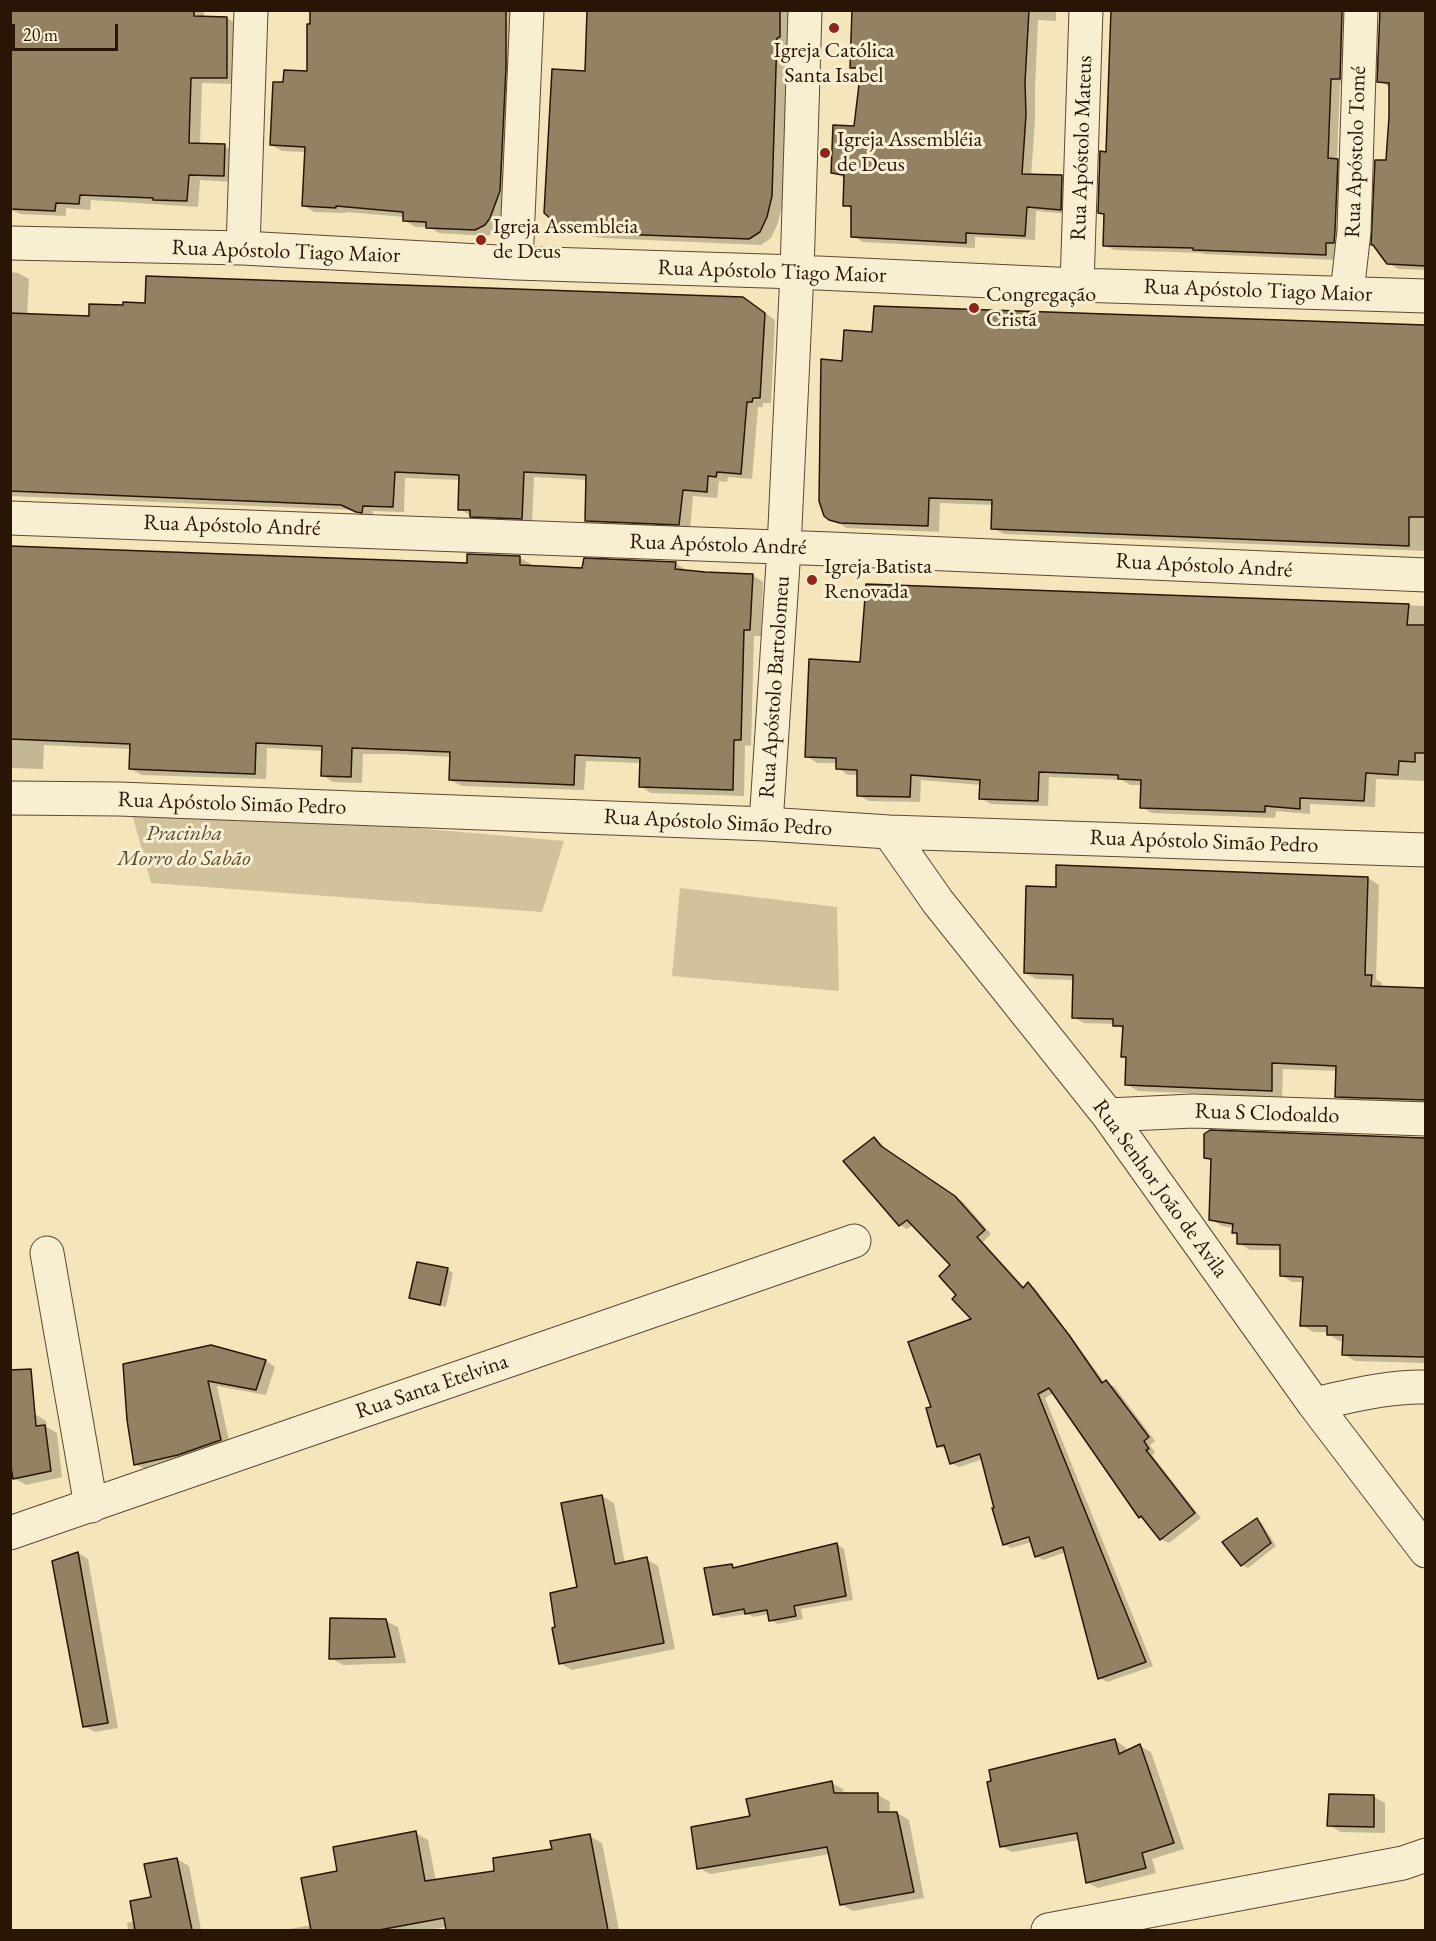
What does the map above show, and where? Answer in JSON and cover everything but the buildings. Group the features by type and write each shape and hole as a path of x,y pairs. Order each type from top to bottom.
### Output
{"street":[{"path":"243,248 251,10"},
{"path":"516,263 527,10"},
{"name":"Rua Apóstolo Bartolomeu","path":"766,824 784,548 806,10"},
{"name":"Rua Apóstolo Mateus","path":"1077,285 1086,10"},
{"name":"Rua Apóstolo Tomé","path":"1347,293 1354,231 1361,10"},
{"name":"Rua Apóstolo Tiago Maior","path":"10,243 243,248 516,263 1425,296"},
{"name":"Rua Apóstolo André","path":"10,518 1425,575"},
{"name":"Rua Apóstolo Simão Pedro","path":"10,798 119,799 766,824 889,832 1425,850"},
{"name":"Rua Senhor João de Avila","path":"889,832 938,902 1108,1115 1314,1404 1425,1551"},
{"name":"Rua S Clodoaldo","path":"1108,1115 1192,1111 1425,1119"},
{"name":"Rua Santa Etelvina","path":"10,1533 854,1240"},
{"path":"47,1253 91,1506"},
{"path":"1314,1404 1406,1386 1425,1387"},
{"path":"1048,1930 1403,1863 1425,1855"}],"green space":[{"name":"Pracinha Morro do Sabão","path":"129,803 564,841 542,912 151,883"},
{"path":"680,888 837,907 839,991 672,976"}],"place":[{"name":"Igreja Católica Santa Isabel","path":"834,28"},
{"name":"Igreja Assembléia de Deus","path":"825,153"},
{"name":"Igreja Assembleia de Deus","path":"481,240"},
{"name":"Congregação Cristã","path":"974,308"},
{"name":"Igreja Batista Renovada","path":"812,580"}]}
